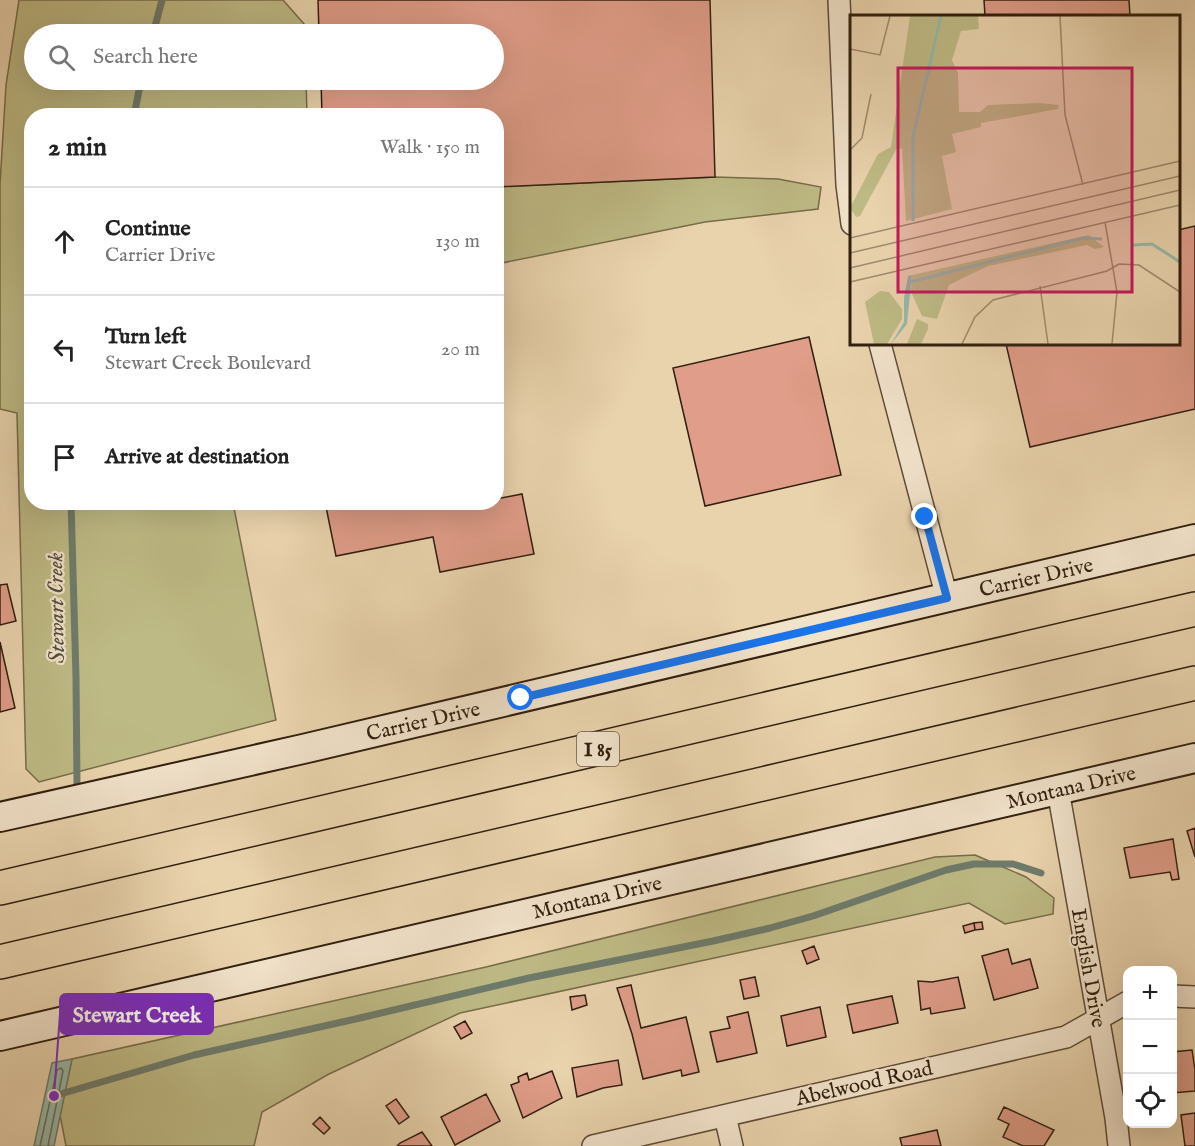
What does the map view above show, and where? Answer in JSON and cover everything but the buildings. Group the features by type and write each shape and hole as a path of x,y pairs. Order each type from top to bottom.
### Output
{"highway":[{"name":"I 85","path":"0,888 1195,609"},
{"path":"0,962 1195,683"}],"street":[{"path":"839,0 850,208"},
{"path":"880,345 947,598"},
{"name":"Carrier Drive","path":"0,817 315,746 1195,539"},
{"name":"Montana Drive","path":"0,1036 1195,758"},
{"name":"English Drive","path":"1058,790 1119,1146"},
{"path":"1177,996 1195,997"},
{"name":"Abelwood Road","path":"593,1146 1066,1036 1123,1005"},
{"path":"724,1116 732,1146"}],"shaded area":[{"path":"19,0 283,0 304,24 24,24 24,90 306,90 307,108 24,108 24,510 234,510 276,720 39,782 26,769 17,413 0,409 0,184 6,85"},
{"path":"715,177 778,179 821,187 818,209 705,222 504,263 504,187"},
{"path":"975,855 1026,877 1054,898 1053,914 1005,924 969,903 460,1013 329,1074 262,1112 254,1146 66,1146 60,1115 72,1059 486,967 935,857"}],"water":[{"path":"72,1059 54,1146 34,1146 52,1063"}],"waterway":[{"name":"Stewart Creek","path":"156,24 162,0"},
{"name":"Stewart Creek","path":"136,108 139,90"},
{"name":"Stewart Creek","path":"71,510 77,784"},
{"path":"57,1095 194,1055 529,978 770,928 813,916 946,870 974,864 1013,864 1041,873"}],"place":[{"name":"Stewart Creek","path":"54,1096"}],"route":[{"path":"521,698 947,598 925,517"}]}
